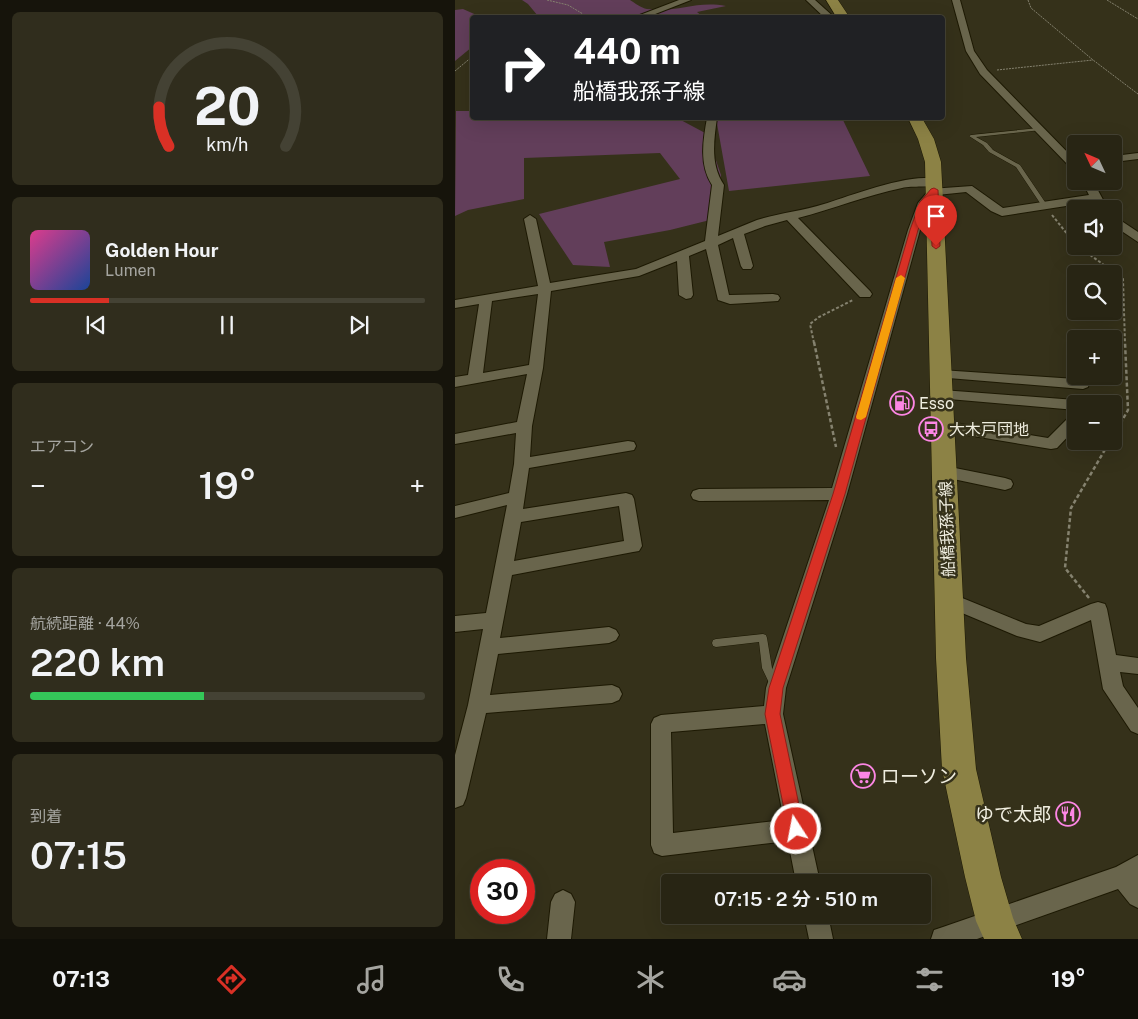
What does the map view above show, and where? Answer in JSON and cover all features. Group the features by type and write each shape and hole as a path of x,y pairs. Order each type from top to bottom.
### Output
{"main road":[{"path":"832,0 842,15"},
{"name":"船橋我孫子線","path":"916,120 923,130 930,149 934,186 951,658 959,769 971,831 999,930"}],"street":[{"path":"644,15 687,0"},
{"path":"810,0 828,15"},
{"path":"956,0 970,51 983,72 1067,159"},
{"path":"712,120 708,145 712,176 718,185 711,243 723,296 730,300 773,298"},
{"path":"1123,158 1138,156"},
{"path":"455,304 639,272 761,223 827,208 884,188 912,182 934,186 942,192 968,188 995,209 1002,212 1095,198 1091,190"},
{"path":"806,874 773,714 776,688 839,494 914,230 924,202 934,186"},
{"path":"791,216 865,294"},
{"path":"455,798 477,705 504,570 521,464 524,426 536,368 545,289 530,219"},
{"path":"1122,226 1138,238"},
{"path":"738,233 747,266"},
{"path":"683,254 686,295"},
{"path":"475,378 486,298"},
{"path":"455,382 536,368"},
{"path":"941,384 1067,384"},
{"path":"941,384 1067,404"},
{"path":"455,439 524,426"},
{"path":"943,426 1051,444 1067,428"},
{"path":"521,464 629,446"},
{"path":"945,472 1005,484"},
{"path":"699,495 839,494"},
{"path":"455,512 516,497"},
{"path":"504,570 633,546 626,499 513,517"},
{"path":"950,600 1024,631 1040,634 1098,608 1113,689 1138,725"},
{"path":"455,624 494,620"},
{"path":"489,647 609,635"},
{"path":"1108,662 1138,666"},
{"path":"477,705 612,694"},
{"path":"773,714 661,724 662,845 796,829"},
{"path":"943,939 999,930 1131,871 1138,896"},
{"path":"559,939 563,902"},
{"path":"818,924 821,939"}],"lane":[{"path":"1039,129 971,136 985,144 991,151 1018,166 1044,205"},
{"path":"716,643 763,638 767,668 776,688"}],"path":[{"path":"547,0 577,8 583,15"},
{"path":"1028,0 1031,8 1093,60 1138,94"},
{"path":"1107,0 1138,19"},
{"path":"455,71 470,58"},
{"path":"983,72 1093,60"},
{"path":"1044,205 1067,233"},
{"path":"1091,255 1123,279 1128,410 1122,421"},
{"path":"837,450 810,324 819,317 865,294"},
{"path":"1098,608 1065,568 1071,508 1105,450"}],"shaded area":[{"path":"522,0 630,0 640,7 658,10 705,4 726,6 697,12 701,15 537,15"},
{"path":"463,9 476,15 470,15 470,49 455,61 455,10"},
{"path":"456,111 470,111 470,120 681,120 707,134 721,175 718,218 670,230 604,242 610,267 573,265 539,214 680,179 660,153 524,158 524,199 468,210 455,216"},
{"path":"716,120 843,120 870,176 729,191"}],"slow traffic":[{"path":"861,417 901,278"}],"place":[{"name":"Esso","path":"902,403"},
{"name":"大木戸団地","path":"931,429"},
{"name":"ローソン","path":"863,776"},
{"name":"ゆで太郎","path":"1068,814"}],"route":[{"path":"796,829 773,714 776,688 839,494 914,230 924,202 934,190 936,246"}]}
